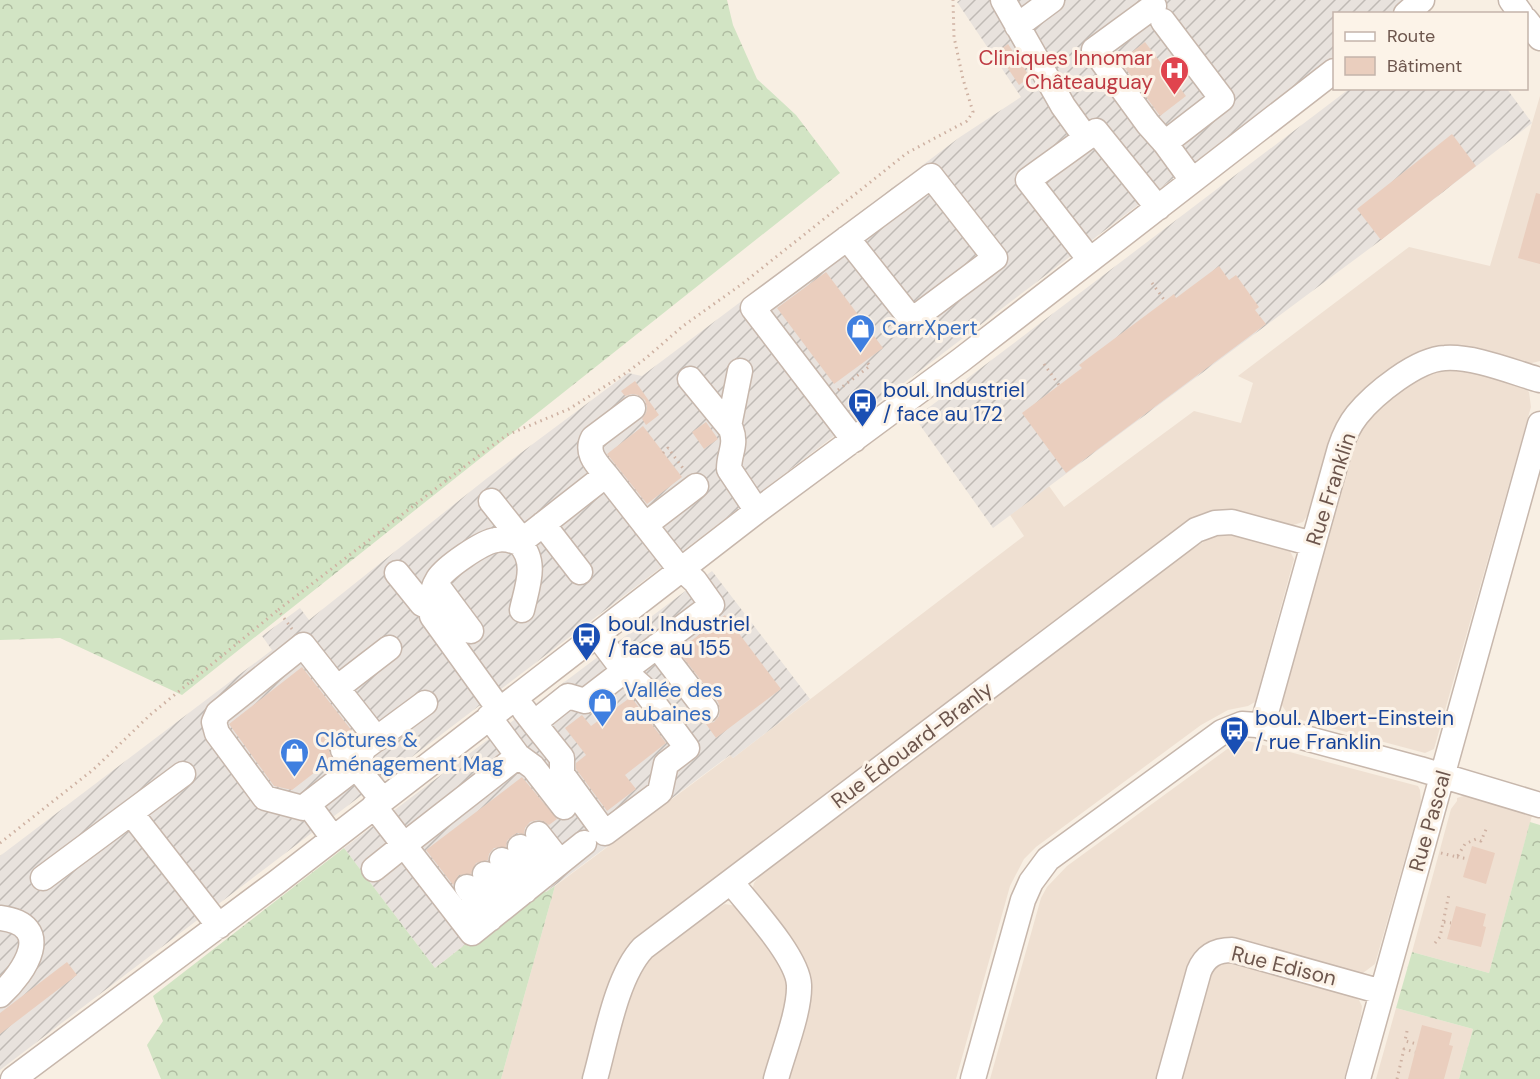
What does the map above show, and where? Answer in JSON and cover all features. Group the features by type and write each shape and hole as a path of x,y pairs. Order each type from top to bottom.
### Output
{"street":[{"path":"1004,0 1063,106 1086,138"},
{"path":"1017,26 1052,0"},
{"path":"1408,12 1422,0"},
{"path":"1165,143 1222,99 1158,13 1094,50 1192,180"},
{"path":"1528,21 1540,38"},
{"path":"13,1079 219,926 757,511 854,440 1333,73"},
{"path":"1090,260 1028,180 1096,131 1158,208"},
{"path":"847,238 912,320 995,258 931,176 847,238 753,308 816,375 854,440"},
{"name":"Rue Franklin","path":"1262,727 1344,437 1355,417 1363,408 1418,365 1443,358 1464,359 1540,380"},
{"path":"729,426 740,371"},
{"path":"690,379 729,426 735,438 729,469 757,511"},
{"path":"549,671 568,696 585,701 712,605 695,581 645,525 590,451 592,438 633,408"},
{"name":"Rue Pascal","path":"1358,1079 1540,424"},
{"path":"564,807 533,767 518,756 501,708 438,626 432,616 433,591 446,571 486,542 498,539 521,542 606,475"},
{"path":"645,525 693,482"},
{"path":"491,501 529,555 531,566 522,610"},
{"name":"Rue Édouard-Branly","path":"595,1079 622,982 634,959 649,942 1196,531 1215,523 1232,522 1313,544"},
{"path":"543,524 580,572"},
{"path":"397,573 422,604 431,608"},
{"path":"436,584 471,631"},
{"path":"501,708 534,723 562,758 562,774 605,834 660,792 666,764 687,748 642,687 624,671 597,635"},
{"path":"377,739 329,683 303,645 218,713 213,722 217,733 265,798 303,808 350,759 377,739 424,703"},
{"path":"657,646 706,710"},
{"path":"329,683 389,648"},
{"path":"534,723 568,696"},
{"path":"973,1079 1027,890 1041,866 1222,732 1242,724 1262,727 1540,805"},
{"path":"374,869 518,756"},
{"path":"350,759 404,845 472,933 584,843"},
{"path":"43,878 183,774"},
{"path":"308,804 333,838"},
{"path":"130,813 219,926"},
{"path":"502,860 525,891"},
{"path":"502,860 525,891"},
{"path":"502,860 525,891"},
{"path":"731,882 789,957 799,980 798,1002 776,1079"},
{"path":"0,918 12,919 25,927 32,937 33,948 13,984 0,995"},
{"name":"Rue Edison","path":"1168,1079 1199,971 1207,958 1219,951 1232,950 1382,992"}],"path":[{"path":"0,843 94,769 150,715 278,610 492,446 521,429 569,409 626,374 683,326 742,284 907,153 968,121 973,112 963,80 954,37 953,0"},
{"path":"1152,283 1165,301"},
{"path":"842,386 870,366 866,361"},
{"path":"1044,364 1059,385"},
{"path":"663,453 668,448 693,482"},
{"path":"278,610 303,645"},
{"path":"1457,857 1465,844 1476,839 1481,841 1486,827"},
{"path":"1437,852 1468,860"},
{"path":"1435,943 1440,937 1449,894"},
{"path":"1444,922 1451,923"},
{"path":"1407,1031 1405,1041 1418,1044"},
{"path":"1397,1079 1404,1049 1415,1052"}],"shaded area":[{"path":"960,0 1408,0 1391,12 1333,12 1333,57 0,1070 0,856 272,650 262,636 300,608 309,620 486,479 628,373 642,376 960,137 1021,97 957,2"},
{"path":"1348,90 1508,90 1532,123 1381,240 993,528 915,418"},
{"path":"1540,96 1540,361 1528,364 1458,346 1438,346 1419,352 1394,368 1342,416 1332,436 1307,516 1303,522 1290,526 1233,511 1203,513 1191,519 640,935 627,947 618,961 584,1079 501,1079 555,886 731,755 733,758 1024,536 1010,515 1049,486 1064,507 1194,411 1241,423 1253,383 1238,376 1409,247 1490,266"},
{"path":"1461,369 1523,387 1529,392 1531,407 1434,749 1425,753 1290,717 1281,704 1351,443 1360,426 1397,392 1436,370"},
{"path":"1225,533 1282,547 1290,551 1294,559 1255,702 1248,706 1228,710 1201,725 1036,847 1024,859 1010,886 956,1079 784,1079 806,1002 752,891 759,876 1184,555 1215,534"},
{"path":"712,571 810,699 733,758 730,755 546,892 537,888 435,968 344,848"},
{"path":"1248,741 1418,786 1421,802 1375,964 1363,973 1354,974 1198,951 1189,963 1157,1079 990,1079 1041,898 1047,887 1067,866 1230,747"},
{"path":"1472,796 1533,812 1489,973 1412,952 1451,809 1457,798"},
{"path":"725,904 736,906 785,968 790,989 767,1079 607,1079 631,993 643,964 706,915"},
{"path":"1230,962 1344,993 1359,1000 1362,1006 1361,1016 1344,1079 1181,1079 1211,971 1221,963"},
{"path":"1396,1008 1473,1029 1459,1079 1376,1079"}],"green space":[{"path":"0,0 727,0 733,25 757,79 796,115 840,173 182,695 60,638 0,640"},
{"path":"1530,822 1540,825 1540,1079 1459,1079 1473,1029 1396,1008 1412,952 1489,973"},
{"path":"344,848 435,968 538,888 546,892 555,886 501,1079 161,1079 147,1045 163,1021 153,996"}],"building":[{"path":"1145,42 1186,96 1160,116 1120,61"},
{"path":"1008,44 1030,77 1019,85 997,52"},
{"path":"1452,134 1476,166 1381,240 1357,209"},
{"path":"1536,193 1540,194 1540,264 1518,258"},
{"path":"1219,266 1229,280 1236,275 1259,307 1255,310 1266,324 1066,473 1022,413 1082,368 1079,365 1174,294 1176,298"},
{"path":"826,272 883,348 834,384 777,308"},
{"path":"635,381 659,415 646,425 642,419 647,407 645,400 638,395 625,396 621,391"},
{"path":"706,422 718,439 704,449 692,432"},
{"path":"643,426 682,477 647,504 607,454"},
{"path":"725,615 781,689 716,738 706,724 714,722 719,716 718,702 678,651"},
{"path":"302,667 356,736 353,740 342,736 334,739 329,751 332,759 292,790 274,786 229,724"},
{"path":"631,697 666,743 625,775 636,789 607,811 576,769 576,763 586,755 565,728 582,715 591,726"},
{"path":"522,777 557,819 549,825 537,820 530,822 524,834 517,833 512,836 507,841 506,847 494,848 488,860 476,863 471,874 459,875 453,885 426,850"},
{"path":"1472,846 1495,853 1486,884 1463,877"},
{"path":"1456,906 1486,914 1483,926 1486,927 1481,947 1447,939"},
{"path":"67,962 77,975 0,1034 0,1013"},
{"path":"1422,1025 1452,1033 1449,1045 1453,1046 1444,1079 1408,1079"}],"place":[{"name":"Cliniques Innomar Châteauguay","path":"1174,96"},
{"name":"CarrXpert","path":"861,354"},
{"name":"boul. Industriel / face au 172","path":"862,428"},
{"name":"boul. Industriel / face au 155","path":"587,662"},
{"name":"Vallée des aubaines","path":"603,728"},
{"name":"boul. Albert-Einstein / rue Franklin","path":"1234,756"},
{"name":"Clôtures & Aménagement Mag","path":"294,778"}]}
